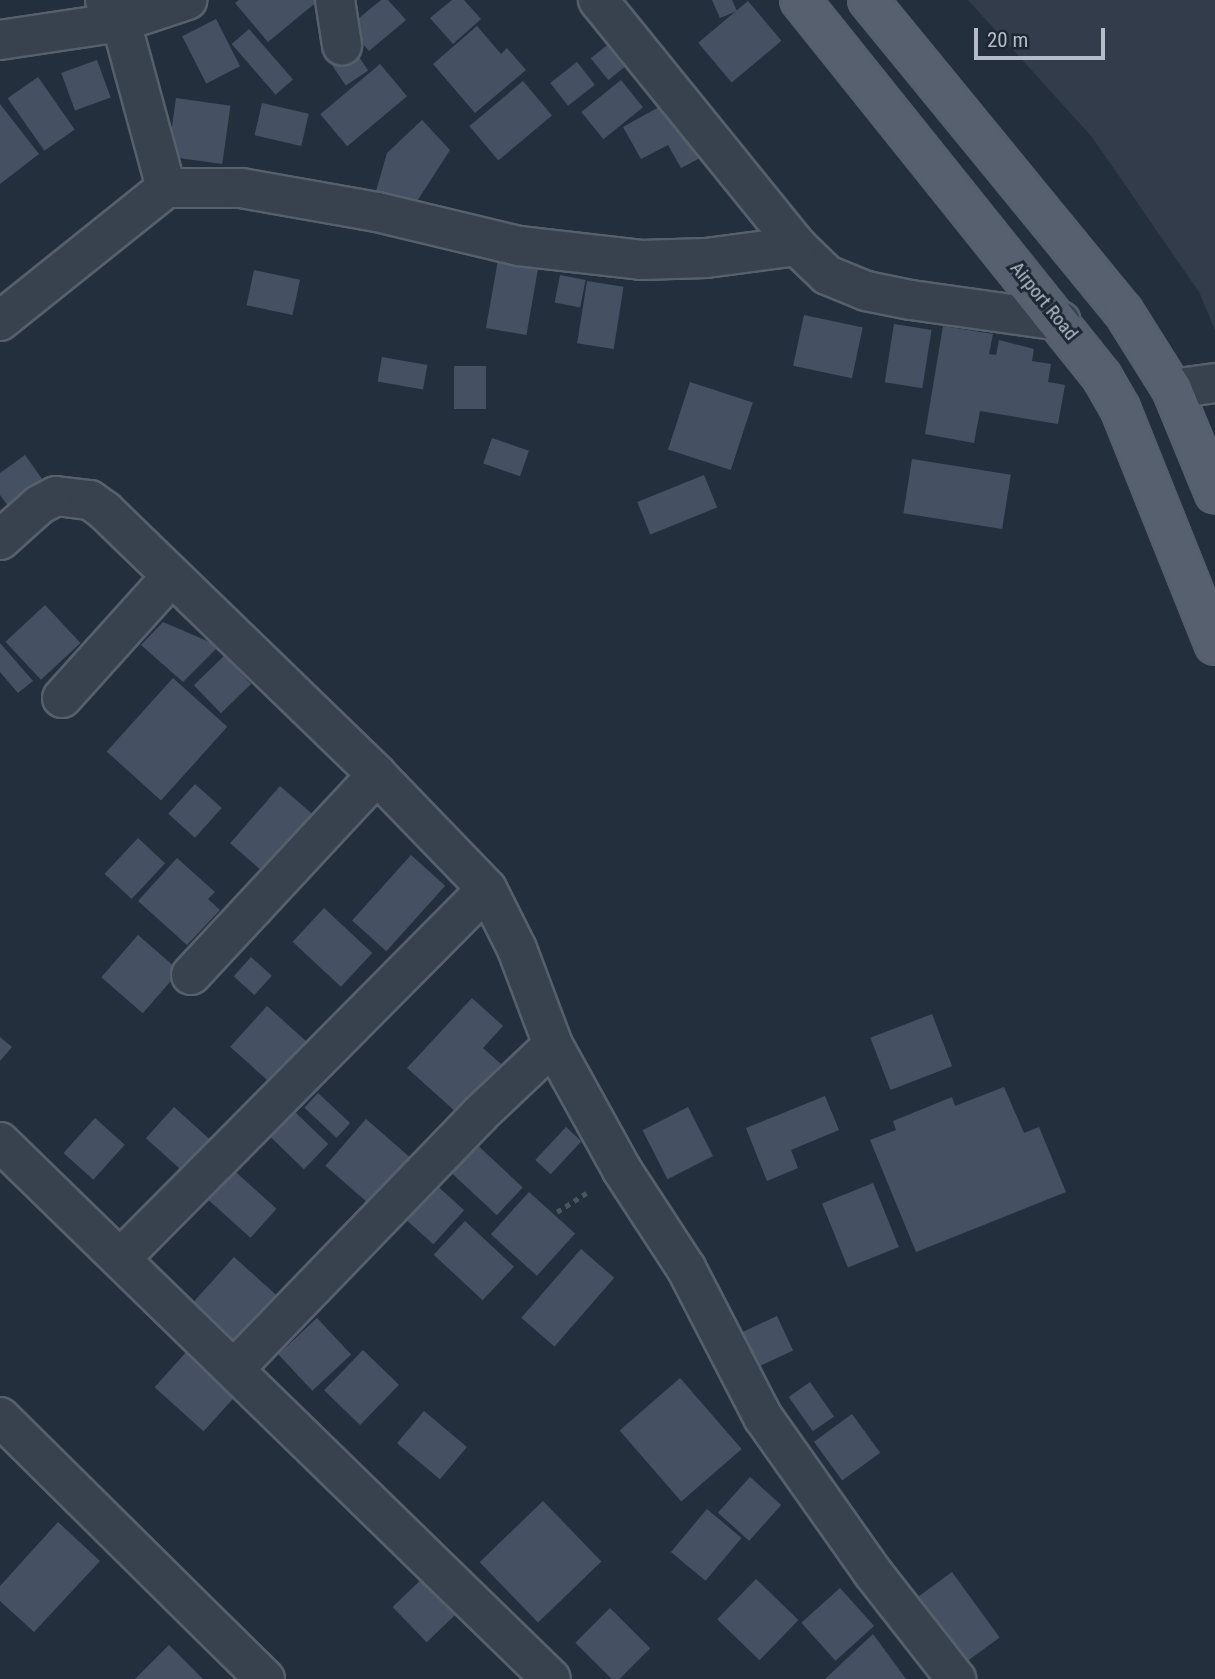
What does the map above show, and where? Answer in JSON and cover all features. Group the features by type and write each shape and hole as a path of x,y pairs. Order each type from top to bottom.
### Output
{"main road":[{"path":"869,0 1124,311 1172,389 1215,494"},
{"name":"Airport Road","path":"822,8 1061,321 1120,408 1215,645"},
{"path":"1061,321 1101,285"}],"street":[{"path":"0,40 113,11 187,0"},
{"path":"335,0 342,45"},
{"path":"598,0 797,246 827,275 866,290 1061,321"},
{"path":"113,11 166,188"},
{"path":"0,321 166,188 241,188 377,212 519,246 641,260 706,258 797,246"},
{"path":"1172,389 1215,383"},
{"path":"0,540 39,505 56,496 72,495 105,511 377,775 487,889 517,949 553,1045 622,1170 686,1268 763,1416 873,1573 956,1679"},
{"path":"62,698 172,576"},
{"path":"191,975 377,775"},
{"path":"122,1257 487,889"},
{"path":"235,1368 480,1114 553,1045"},
{"path":"0,1142 122,1257 551,1679"},
{"path":"0,1417 265,1679"}],"shaded area":[{"path":"968,0 1215,0 1215,330 1199,292 1092,137"}],"building":[{"path":"239,0 319,0 268,42 235,3"},
{"path":"381,0 388,0 406,20 369,51 348,27"},
{"path":"452,0 464,0 481,19 453,44 430,18"},
{"path":"712,0 732,0 737,11 720,18"},
{"path":"748,1 781,41 732,83 698,43"},
{"path":"216,19 240,66 206,83 182,36"},
{"path":"477,26 501,54 507,48 526,70 475,113 433,64"},
{"path":"249,29 293,80 276,95 232,44"},
{"path":"611,42 629,64 608,80 591,58"},
{"path":"353,48 368,70 346,85 331,63"},
{"path":"97,60 111,98 75,111 61,73"},
{"path":"577,62 595,85 568,106 550,83"},
{"path":"380,64 407,96 347,146 320,114"},
{"path":"38,77 75,129 44,151 8,98"},
{"path":"621,80 643,107 603,139 581,112"},
{"path":"523,81 552,115 498,160 469,126"},
{"path":"176,98 230,106 222,164 168,156"},
{"path":"668,102 700,158 681,168 668,145 641,159 623,127"},
{"path":"262,103 309,114 301,146 255,135"},
{"path":"0,104 39,154 0,184"},
{"path":"422,120 450,150 412,209 374,198 387,153"},
{"path":"498,260 538,267 526,335 486,328"},
{"path":"254,270 300,280 292,315 247,305"},
{"path":"560,275 586,280 580,307 555,302"},
{"path":"587,281 624,287 614,349 577,343"},
{"path":"804,315 863,327 852,378 793,366"},
{"path":"894,324 932,330 922,388 885,382"},
{"path":"943,326 993,334 989,354 996,355 999,340 1034,349 1032,361 1051,364 1048,382 1065,385 1058,424 980,411 974,443 925,434"},
{"path":"382,357 427,365 423,390 378,382"},
{"path":"454,366 486,366 486,409 454,409"},
{"path":"690,382 753,402 731,470 668,450"},
{"path":"492,438 529,451 520,476 483,464"},
{"path":"25,455 47,486 12,511 0,495 0,473"},
{"path":"912,459 1011,475 1002,529 903,513"},
{"path":"704,475 717,507 650,534 637,502"},
{"path":"45,605 80,643 41,680 6,642"},
{"path":"163,622 219,646 183,682 141,645"},
{"path":"0,643 33,681 18,693 0,672"},
{"path":"224,656 251,684 221,713 194,685"},
{"path":"173,678 227,727 161,800 107,752"},
{"path":"195,784 222,808 195,838 168,814"},
{"path":"280,786 322,822 272,879 230,843"},
{"path":"138,838 165,863 132,899 105,874"},
{"path":"411,855 445,886 386,951 352,920"},
{"path":"177,858 215,892 208,899 220,910 187,945 138,901"},
{"path":"324,908 372,953 341,987 293,942"},
{"path":"138,935 180,971 143,1013 101,977"},
{"path":"251,957 272,976 254,995 234,976"},
{"path":"472,998 503,1026 483,1048 501,1064 456,1112 407,1068"},
{"path":"267,1006 311,1045 274,1086 230,1047"},
{"path":"932,1014 952,1066 890,1090 870,1038"},
{"path":"0,1037 12,1047 0,1061"},
{"path":"1004,1087 1024,1133 1039,1127 1066,1192 916,1252 870,1140 896,1130 893,1121 952,1097 955,1106"},
{"path":"318,1093 350,1123 337,1138 304,1108"},
{"path":"825,1096 839,1130 791,1150 798,1168 767,1181 746,1128"},
{"path":"174,1107 214,1143 186,1174 146,1138"},
{"path":"688,1107 713,1156 668,1179 643,1130"},
{"path":"293,1110 328,1144 304,1169 269,1135"},
{"path":"95,1118 125,1145 93,1180 64,1153"},
{"path":"366,1119 415,1162 374,1208 325,1166"},
{"path":"566,1127 581,1141 551,1174 535,1160"},
{"path":"473,1141 523,1187 497,1215 447,1169"},
{"path":"229,1166 277,1209 250,1238 203,1195"},
{"path":"424,1174 464,1210 433,1244 393,1208"},
{"path":"873,1183 899,1247 848,1268 822,1204"},
{"path":"529,1192 575,1233 537,1276 491,1234"},
{"path":"465,1221 514,1267 483,1300 434,1255"},
{"path":"581,1249 614,1278 555,1347 521,1318"},
{"path":"234,1257 279,1298 233,1349 188,1308"},
{"path":"777,1316 793,1350 749,1371 733,1337"},
{"path":"317,1318 351,1355 312,1391 278,1354"},
{"path":"188,1350 237,1394 204,1431 155,1387"},
{"path":"363,1350 399,1385 360,1425 324,1390"},
{"path":"680,1378 742,1449 681,1501 620,1430"},
{"path":"810,1382 834,1416 813,1431 789,1397"},
{"path":"424,1411 467,1447 440,1479 397,1443"},
{"path":"852,1414 880,1453 842,1480 814,1442"},
{"path":"750,1477 781,1505 749,1541 718,1513"},
{"path":"543,1501 601,1561 538,1623 480,1562"},
{"path":"707,1509 741,1538 705,1581 671,1552"},
{"path":"58,1522 100,1561 34,1632 0,1601 0,1586"},
{"path":"430,1571 464,1606 427,1642 393,1607"},
{"path":"952,1572 1000,1638 962,1665 914,1600"},
{"path":"756,1579 798,1620 760,1660 717,1619"},
{"path":"840,1588 874,1626 835,1661 801,1623"},
{"path":"610,1608 650,1648 620,1679 612,1679 575,1643"},
{"path":"873,1634 906,1679 825,1679"},
{"path":"169,1645 203,1679 135,1679"}]}
